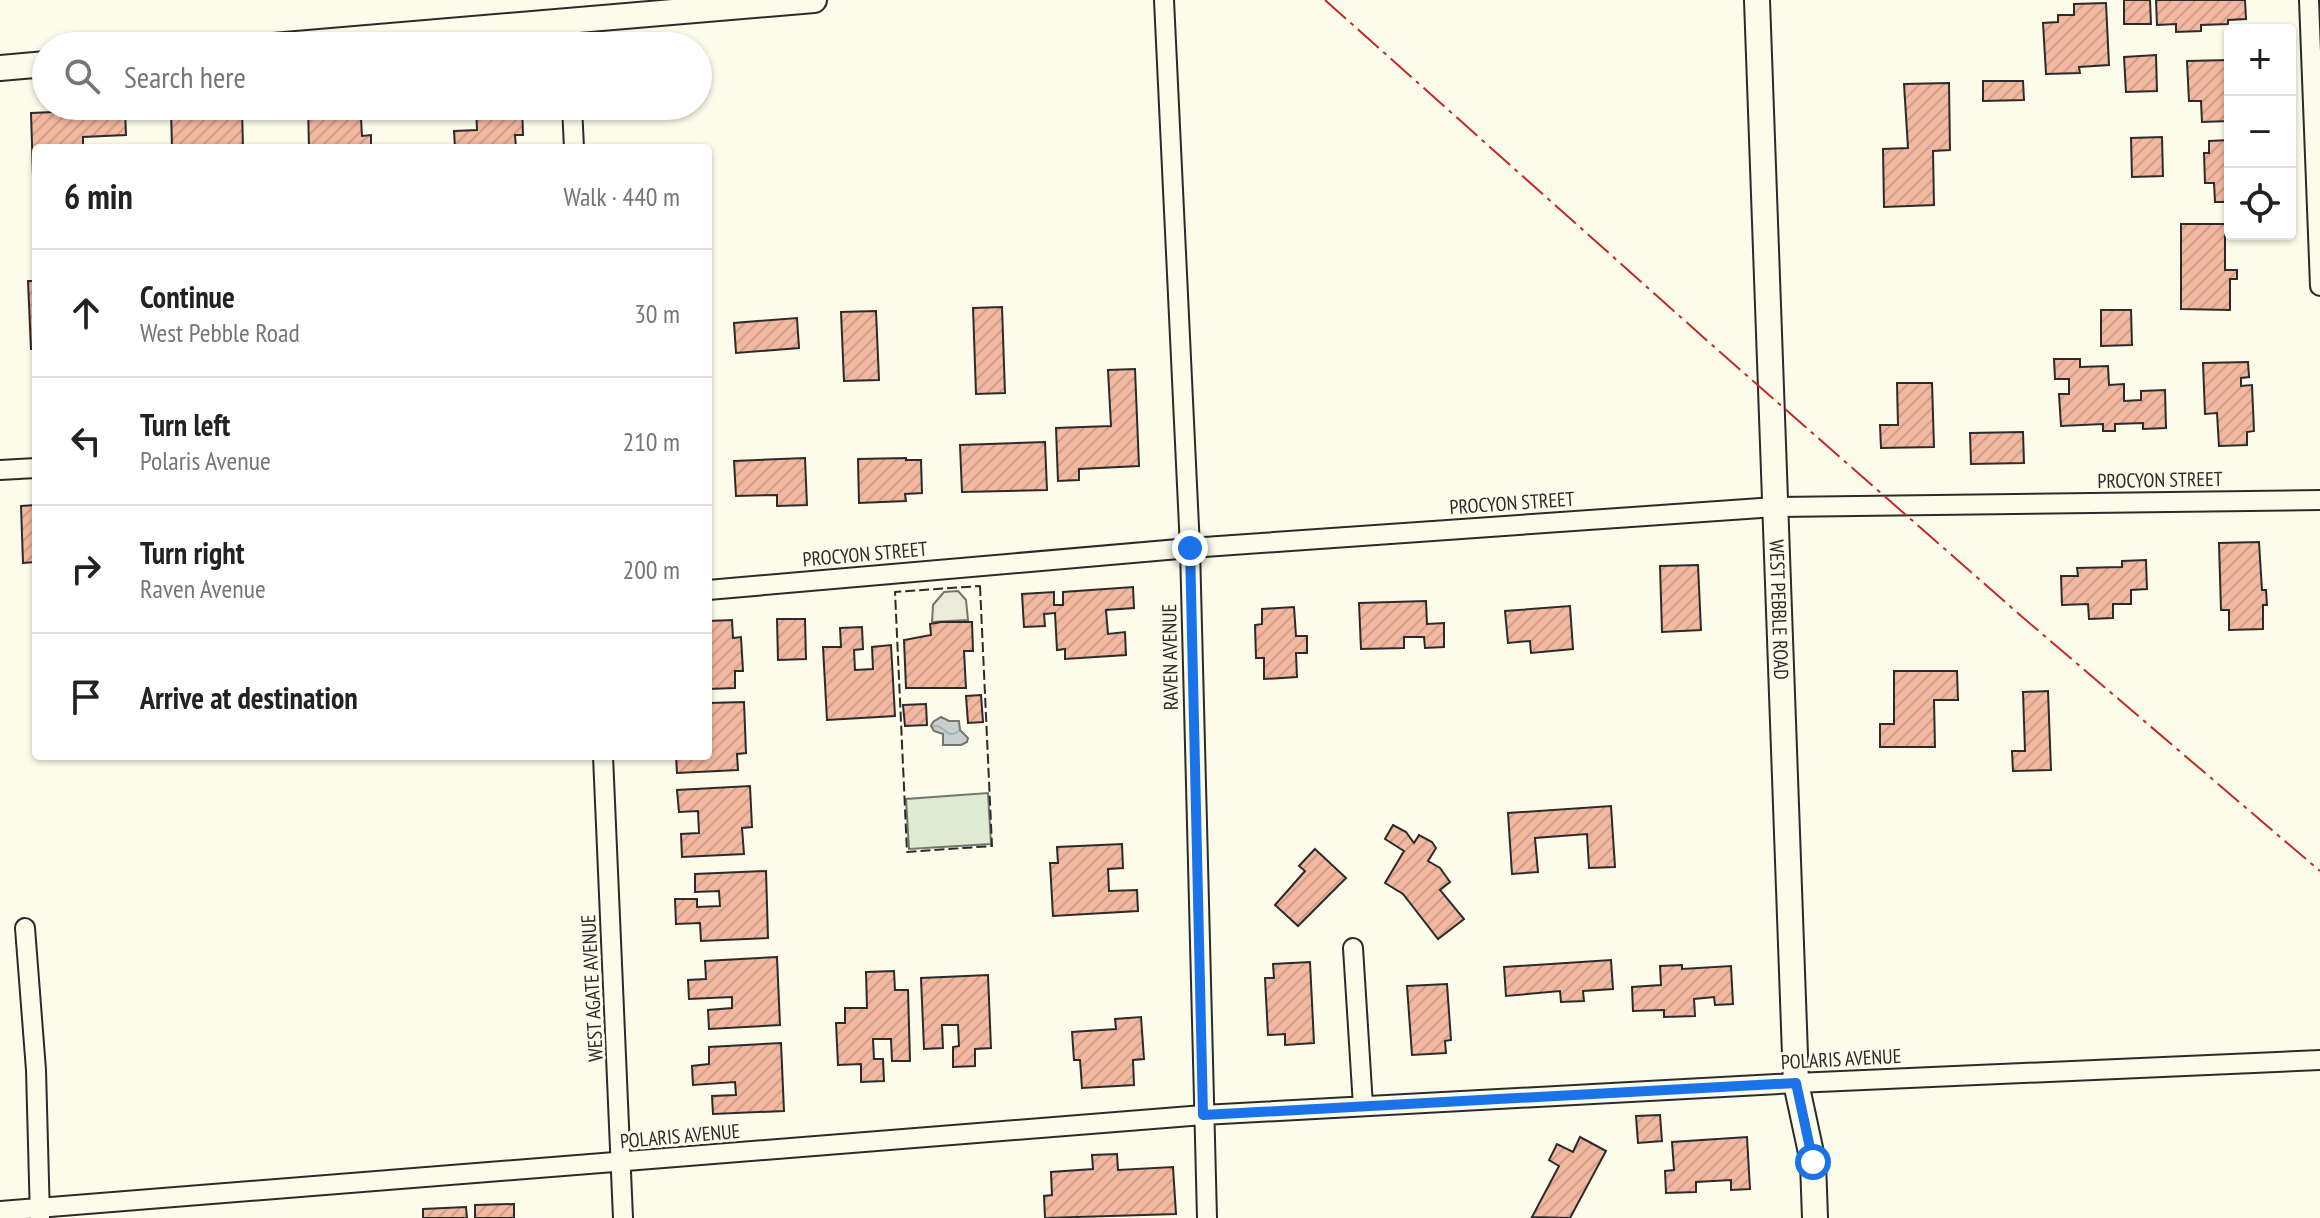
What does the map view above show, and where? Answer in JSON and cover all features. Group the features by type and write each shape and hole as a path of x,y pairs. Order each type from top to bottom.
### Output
{"street":[{"path":"582,32 814,0"},
{"name":"RAVEN AVENUE","path":"1164,0 1190,548 1207,1218"},
{"name":"WEST PEBBLE ROAD","path":"1757,0 1796,1083 1813,1162 1815,1218"},
{"path":"2309,0 2320,286"},
{"path":"0,68 32,65"},
{"path":"573,120 574,144"},
{"path":"0,470 32,468"},
{"name":"PROCYON STREET","path":"712,590 1190,548 1775,507 2320,500"},
{"name":"WEST AGATE AVENUE","path":"603,760 623,1218"},
{"path":"25,928 36,1070 40,1213"},
{"path":"1353,948 1363,1106"},
{"name":"POLARIS AVENUE","path":"0,1211 40,1213 1203,1115 1796,1083 2320,1060"}],"green space":[{"path":"988,793 991,844 909,849 906,799"}],"shaded area":[{"path":"958,591 966,600 968,620 932,622 933,605 944,592"}],"water":[{"path":"941,717 959,721 967,742 943,745 943,734 934,731 931,726"}],"building":[{"path":"2124,0 2150,0 2151,24 2124,24"},
{"path":"2156,0 2245,0 2246,19 2228,20 2228,24 2201,25 2201,31 2176,32 2176,24 2157,25"},
{"path":"2106,3 2109,65 2079,67 2080,73 2046,74 2043,23 2058,22 2058,15 2074,15 2074,4"},
{"path":"2156,55 2157,91 2126,92 2124,57"},
{"path":"2224,60 2224,121 2202,122 2201,101 2189,101 2187,61"},
{"path":"1983,81 2023,81 2024,100 1983,101"},
{"path":"1949,83 1950,150 1933,151 1934,205 1884,207 1883,149 1908,148 1904,84"},
{"path":"31,113 32,120 125,120 126,135 83,137 83,144 32,145"},
{"path":"171,120 242,120 243,144 172,144"},
{"path":"308,120 361,120 362,136 371,135 371,144 309,144"},
{"path":"477,120 522,120 523,135 515,135 516,144 455,144 454,131 477,130"},
{"path":"2162,137 2163,176 2132,177 2131,138"},
{"path":"2224,140 2224,202 2215,202 2214,183 2205,183 2204,153 2209,153 2209,141"},
{"path":"2181,224 2224,224 2225,270 2237,270 2237,279 2230,279 2230,310 2181,309"},
{"path":"28,281 32,281 31,349"},
{"path":"1002,307 1005,393 976,394 973,308"},
{"path":"2101,310 2131,310 2132,345 2101,346"},
{"path":"876,311 879,380 844,381 841,312"},
{"path":"797,318 799,348 736,353 734,323"},
{"path":"2054,359 2080,359 2080,367 2108,366 2109,385 2124,384 2124,401 2141,400 2141,391 2165,390 2166,428 2143,429 2143,423 2115,424 2115,431 2103,431 2103,424 2061,426 2059,394 2069,394 2069,379 2055,379"},
{"path":"2248,362 2249,377 2241,378 2241,386 2252,385 2254,431 2247,432 2247,445 2219,446 2217,413 2205,414 2203,363"},
{"path":"1135,369 1139,466 1079,469 1079,480 1058,481 1056,428 1111,426 1108,370"},
{"path":"1897,383 1932,383 1934,447 1881,448 1880,425 1898,425"},
{"path":"2023,432 2024,463 1971,464 1970,433"},
{"path":"1045,442 1047,490 962,492 960,445"},
{"path":"805,458 807,505 777,506 777,495 736,496 734,461"},
{"path":"858,459 921,460 922,493 905,494 906,501 859,503"},
{"path":"32,505 32,562 23,563 21,506"},
{"path":"2259,542 2262,590 2266,590 2267,605 2263,605 2263,629 2229,630 2229,610 2221,610 2219,543"},
{"path":"2146,560 2147,589 2131,590 2131,604 2113,604 2113,618 2089,619 2088,604 2062,605 2061,576 2078,576 2077,568 2122,567 2122,561"},
{"path":"1698,565 1701,630 1662,632 1660,566"},
{"path":"1133,587 1134,608 1106,610 1108,634 1125,632 1126,655 1065,659 1065,649 1057,650 1055,613 1044,614 1045,626 1024,627 1022,594 1054,592 1054,605 1063,605 1063,592"},
{"path":"1426,601 1427,624 1444,623 1444,647 1425,648 1424,637 1404,637 1404,648 1361,649 1359,603"},
{"path":"1570,606 1573,649 1531,653 1530,641 1508,643 1505,611"},
{"path":"1294,607 1296,636 1307,636 1307,653 1296,653 1297,677 1264,679 1264,658 1256,658 1255,625 1262,624 1262,609"},
{"path":"777,619 805,619 806,659 778,660"},
{"path":"732,620 733,638 741,637 743,671 735,671 735,688 712,689 712,621"},
{"path":"972,622 973,651 964,651 966,688 906,688 904,640 931,635 930,624"},
{"path":"862,627 863,649 854,650 855,670 873,669 872,647 891,645 895,716 827,720 823,647 841,647 840,628"},
{"path":"1894,671 1957,671 1958,700 1934,700 1935,747 1880,747 1880,724 1894,724"},
{"path":"2048,691 2051,770 2013,771 2012,751 2025,751 2023,692"},
{"path":"981,695 983,722 968,723 966,696"},
{"path":"744,702 746,753 737,754 738,770 677,773 676,760 712,760 712,703"},
{"path":"926,704 927,725 905,726 903,705"},
{"path":"750,786 752,827 742,828 744,854 682,857 681,834 699,833 698,811 679,812 677,790"},
{"path":"1611,806 1615,867 1589,868 1587,834 1535,838 1538,872 1512,874 1508,813"},
{"path":"1393,825 1406,832 1414,843 1419,835 1432,842 1436,848 1428,861 1440,868 1450,882 1440,890 1464,919 1438,939 1403,894 1385,883 1404,851 1385,839"},
{"path":"1122,844 1123,868 1108,869 1109,891 1137,890 1138,911 1053,916 1050,863 1058,863 1057,847"},
{"path":"1315,849 1346,878 1298,926 1275,905 1305,871 1299,866"},
{"path":"766,871 768,938 701,941 700,923 676,924 675,899 697,899 697,907 720,906 719,891 695,892 695,874"},
{"path":"777,957 780,1025 709,1029 708,1010 732,1008 732,997 689,999 688,980 706,979 705,961"},
{"path":"1611,960 1613,989 1583,991 1584,1001 1561,1002 1560,991 1506,996 1504,967"},
{"path":"1310,962 1314,1043 1285,1045 1285,1034 1268,1035 1265,978 1274,978 1273,964"},
{"path":"1682,965 1682,969 1731,966 1733,1004 1715,1005 1714,997 1694,999 1695,1016 1664,1017 1664,1010 1633,1011 1632,987 1661,985 1660,966"},
{"path":"894,971 895,990 908,990 910,1061 892,1061 891,1039 873,1039 874,1059 883,1059 884,1081 861,1082 861,1064 838,1065 836,1023 845,1023 845,1008 867,1008 866,972"},
{"path":"988,975 991,1048 975,1049 975,1066 953,1067 953,1047 959,1046 958,1025 942,1025 943,1048 924,1049 921,978"},
{"path":"1447,984 1451,1040 1445,1041 1446,1053 1412,1055 1407,986"},
{"path":"1141,1017 1144,1059 1133,1060 1134,1085 1082,1088 1080,1060 1074,1060 1072,1032 1116,1029 1115,1019"},
{"path":"781,1043 784,1111 713,1114 712,1096 736,1095 735,1082 693,1085 692,1066 709,1064 709,1047"},
{"path":"1660,1115 1662,1141 1638,1143 1636,1116"},
{"path":"1580,1137 1606,1151 1570,1218 1532,1217 1559,1166 1549,1160 1557,1144 1573,1152"},
{"path":"1747,1137 1750,1189 1731,1190 1731,1180 1696,1182 1696,1192 1666,1193 1665,1171 1674,1170 1672,1142"},
{"path":"1117,1154 1118,1170 1173,1167 1176,1214 1045,1218 1044,1196 1052,1195 1051,1172 1093,1169 1092,1155"},
{"path":"514,1204 514,1218 475,1218 475,1205"},
{"path":"466,1207 467,1218 423,1218 423,1209"}],"fence":[{"path":"980,586 992,846 907,852 895,592 980,586"}],"power":[{"path":"1325,0 2020,615 2320,871"}],"route":[{"path":"1190,548 1203,1115 1796,1083 1813,1162"}]}
